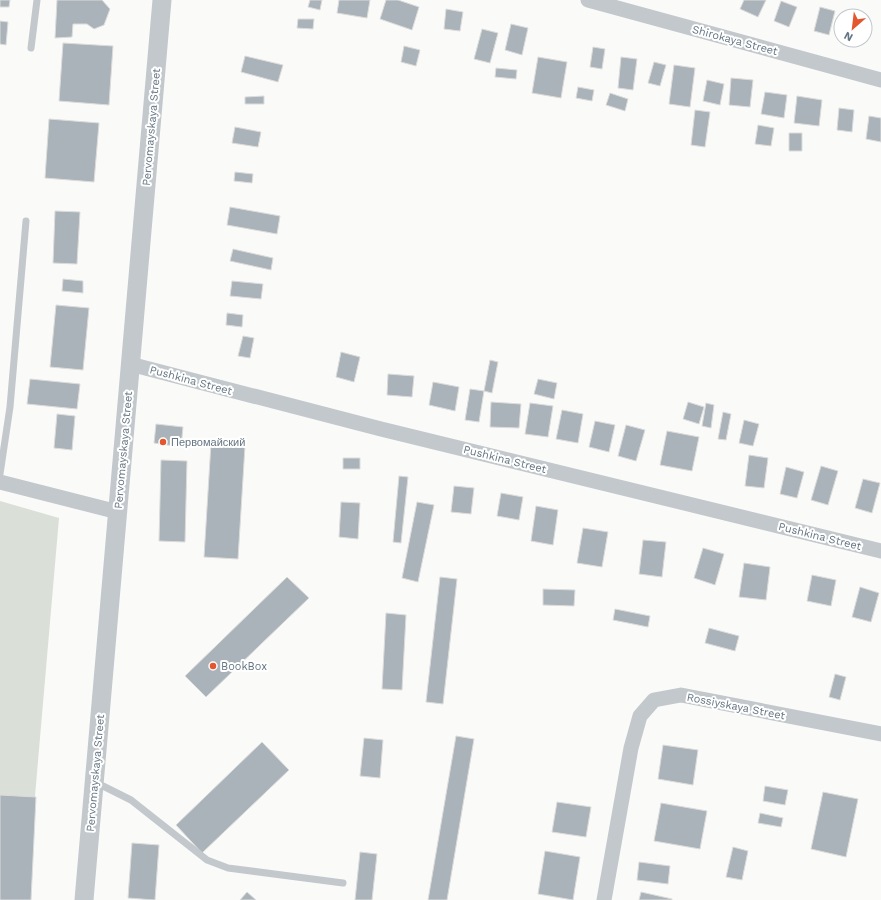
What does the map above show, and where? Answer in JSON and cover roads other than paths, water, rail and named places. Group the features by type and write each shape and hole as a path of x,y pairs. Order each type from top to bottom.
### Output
{"street":[{"name":"Pervomayskaya Street","path":"84,900 162,0"},
{"name":"Shirokaya Street","path":"588,0 881,80"},
{"name":"Pushkina Street","path":"130,364 381,429 881,551"},
{"path":"0,482 118,512"},
{"name":"Rossiyskaya Street","path":"604,900 631,748 640,716 654,700 681,694 881,734"}],"lane":[{"path":"31,48 37,0"},
{"path":"0,474 10,407 26,221"},
{"path":"94,781 131,800 207,860 228,868 343,883"}],"place":[{"name":"Первомайский","path":"163,442"},
{"name":"BookBox","path":"213,666"}]}
